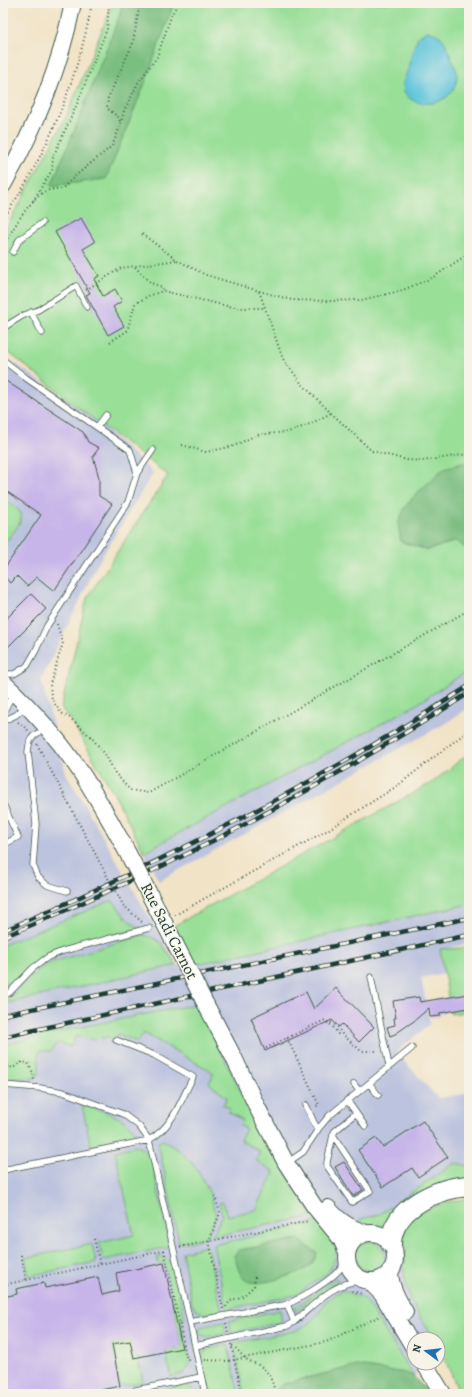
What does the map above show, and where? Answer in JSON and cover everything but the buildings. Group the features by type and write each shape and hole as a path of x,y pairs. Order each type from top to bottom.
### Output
{"highway":[{"path":"391,1243 393,1232 408,1210 418,1203 446,1190 469,1186"}],"main road":[{"path":"3,185 26,143 44,103 62,50 73,3"},
{"name":"Rue Sadi Carnot","path":"3,682 13,704 35,735 101,806"},
{"name":"Rue Sadi Carnot","path":"13,704 51,734 69,756 89,785 143,882 156,925 186,965 234,1058 291,1160 314,1206 341,1239 346,1254"},
{"name":"Rue Sadi Carnot","path":"291,1160 336,1218 347,1226 366,1233"},
{"path":"373,1232 380,1234 391,1243 395,1256 394,1262 390,1271 381,1279 366,1280 357,1277 350,1269 346,1254 353,1240 359,1235 373,1232"},
{"path":"390,1271 395,1294 416,1331"},
{"path":"366,1280 382,1294 406,1334"},
{"path":"429,1371 444,1394"},
{"path":"441,1371 451,1394"}],"lane":[{"path":"13,252 19,240 42,223"},
{"path":"3,328 22,316 38,310 76,286 87,307"},
{"path":"31,312 42,333"},
{"path":"3,360 26,378 130,450 137,473"},
{"path":"97,426 106,416"},
{"path":"3,672 14,674 27,666 35,652 42,634 53,616 128,502 137,473 153,450"},
{"path":"3,721 13,704"},
{"path":"35,735 29,743 28,752 36,824 33,865 38,877 46,885 67,891"},
{"path":"3,805 18,837 3,845"},
{"path":"3,996 10,992 33,968 48,957 63,951 156,925"},
{"path":"371,977 389,1066"},
{"path":"3,1170 149,1140 159,1135 171,1120 193,1077 154,1055 116,1040"},
{"path":"291,1160 303,1152 321,1126 347,1100 412,1048"},
{"path":"369,1083 378,1095"},
{"path":"354,1084 359,1091"},
{"path":"3,1085 63,1092 123,1114 138,1126 149,1140 205,1394"},
{"path":"347,1100 365,1126"},
{"path":"306,1104 315,1125 321,1126"},
{"path":"333,1135 370,1191 352,1202 327,1166 327,1162 333,1135 356,1113"},
{"path":"190,1322 287,1304 297,1300 336,1273 342,1265 346,1254"},
{"path":"195,1346 280,1328 294,1322 338,1286 352,1281 366,1280"},
{"path":"287,1304 294,1322"},
{"path":"131,1394 140,1389 201,1377"}],"path":[{"path":"3,219 21,191 42,151 61,109 82,46 92,3"},
{"path":"3,245 52,170 53,157 77,104 107,28 110,3"},
{"path":"121,122 118,117 106,108 108,98 133,43 140,3"},
{"path":"31,204 44,192 62,189 74,177 112,146 124,111 138,83 157,57 172,14 178,3"},
{"path":"142,234 177,260 206,275 292,300 361,300 400,291 432,278 462,258 469,250"},
{"path":"80,294 121,268 177,260"},
{"path":"134,266 151,283 162,287 163,292"},
{"path":"259,291 283,358 302,384 330,413 372,451 407,460 422,461 469,454"},
{"path":"110,342 127,331 135,304 148,296 163,292 227,306 265,308"},
{"path":"182,445 206,452 234,446 256,435 288,432 310,424 330,413"},
{"path":"53,616 63,643 50,684 50,696 54,704 61,713 69,717 91,737 105,754 115,773 130,790 149,793 469,610"},
{"path":"35,735 123,905 130,912 156,925 332,827 397,786 469,730"},
{"path":"266,1048 299,1031 325,1020 338,1034 341,1032"},
{"path":"328,1023 330,1022 336,1026 361,1051 385,1050"},
{"path":"336,1026 340,1022"},
{"path":"287,1038 319,1105 312,1110 321,1126"},
{"path":"3,1065 13,1068 22,1062 28,1063 33,1073 35,1088"},
{"path":"216,1196 220,1213 209,1241 223,1309 230,1301 243,1296 254,1286 255,1277"},
{"path":"3,1285 174,1248 310,1221"},
{"path":"94,1238 100,1264"},
{"path":"21,1255 26,1280"},
{"path":"225,1316 242,1394"},
{"path":"231,1346 238,1350 244,1358 260,1366 268,1373 272,1380 276,1394"}],"shaded area":[{"path":"3,355 98,422 153,473 98,563 41,680 66,773 177,965 192,965 469,901 469,943 440,950 444,973 421,978 430,1024 396,1052 438,1098 464,1094 469,1090 469,1166 455,1163 380,1214 403,1239 405,1253 404,1266 413,1304 430,1331 406,1331 406,1371 419,1371 414,1377 403,1379 383,1394 3,1394"},
{"path":"469,670 469,707 446,723 159,881 144,852 414,706"}],"green space":[{"path":"113,3 469,3 469,670 414,706 144,852 113,792 69,717 61,708 87,598 168,475 80,409 3,348 3,234 67,115"},
{"path":"122,3 174,3 145,83 106,179 51,186 120,14"},
{"path":"462,463 469,463 469,551 456,541 428,550 401,542 398,524 405,507 416,494 444,468"},
{"path":"3,499 18,509 21,519 20,523 6,542 3,543"},
{"path":"469,753 469,904 192,965 175,925 433,782"},
{"path":"110,901 114,902 126,918 140,929 54,949 28,968 14,982 3,984 3,945"},
{"path":"142,935 154,938 162,944 177,965 3,1004 30,977 46,964"},
{"path":"469,948 469,1011 451,1014 440,949"},
{"path":"197,1004 263,1136 313,1216 213,1236 222,1214 219,1203 223,1202 227,1216 256,1210 274,1172 256,1160 260,1152 240,1140 246,1129 239,1125 243,1120 228,1112 230,1108 223,1105 227,1098 209,1083 214,1073 144,1033 137,1042 119,1034 111,1039 106,1036 103,1039 100,1036 96,1040 76,1036 71,1047 58,1042 51,1051 39,1051 39,1073 36,1078 3,1079 3,1045 65,1030"},
{"path":"82,1105 114,1115 128,1124 138,1136 91,1146"},
{"path":"163,1140 180,1151 198,1170 210,1194 216,1216 206,1238 179,1243 158,1142"},
{"path":"136,1146 145,1150 151,1156 170,1247 103,1260 99,1243 134,1235 115,1151"},
{"path":"455,1163 469,1166 469,1181 390,1226 360,1226 361,1219 380,1214"},
{"path":"469,1198 469,1394 460,1394 446,1362 446,1331 429,1331 412,1304 404,1277 405,1252 403,1237 408,1223 423,1211 451,1201"},
{"path":"317,1222 331,1237 335,1246 336,1254 333,1264 327,1273 296,1295 227,1309 213,1245"},
{"path":"298,1239 317,1253 312,1264 307,1268 300,1272 270,1281 253,1282 244,1279 234,1256 239,1250"},
{"path":"370,1241 381,1245 385,1256 381,1267 370,1271 359,1267 355,1256 359,1245"},
{"path":"92,1244 96,1262 29,1276 25,1258"},
{"path":"207,1246 222,1311 205,1314 198,1311 192,1304 182,1252"},
{"path":"161,1256 173,1264 185,1319 181,1321 190,1364 187,1370 183,1373 171,1377 166,1351 182,1348 164,1263 158,1264 157,1257"},
{"path":"336,1278 338,1281 295,1311 294,1309 296,1307"},
{"path":"342,1290 365,1299 406,1364 406,1371 410,1371 414,1377 406,1373 390,1371 310,1377 284,1384 270,1394 244,1394 233,1343 295,1331 310,1323 326,1301"},
{"path":"280,1310 282,1322 231,1333 229,1321"},
{"path":"224,1322 226,1333 209,1337 199,1333 200,1327"},
{"path":"130,1341 133,1358 138,1357 143,1382 120,1386 112,1344"},
{"path":"228,1345 239,1394 209,1394 202,1354 208,1349"},
{"path":"357,1366 406,1373 414,1377 429,1394 270,1394 284,1384"},
{"path":"184,1385 192,1388 196,1394 145,1394"}],"water":[{"path":"427,31 437,34 443,39 447,45 457,73 455,86 449,95 441,101 420,103 411,99 405,93 403,81 418,37"}],"railway":[{"path":"3,931 123,877 241,818 357,755 469,686"},
{"path":"3,937 184,856 308,790 469,693"},
{"path":"3,1015 469,918"},
{"path":"3,1037 469,935"}]}
